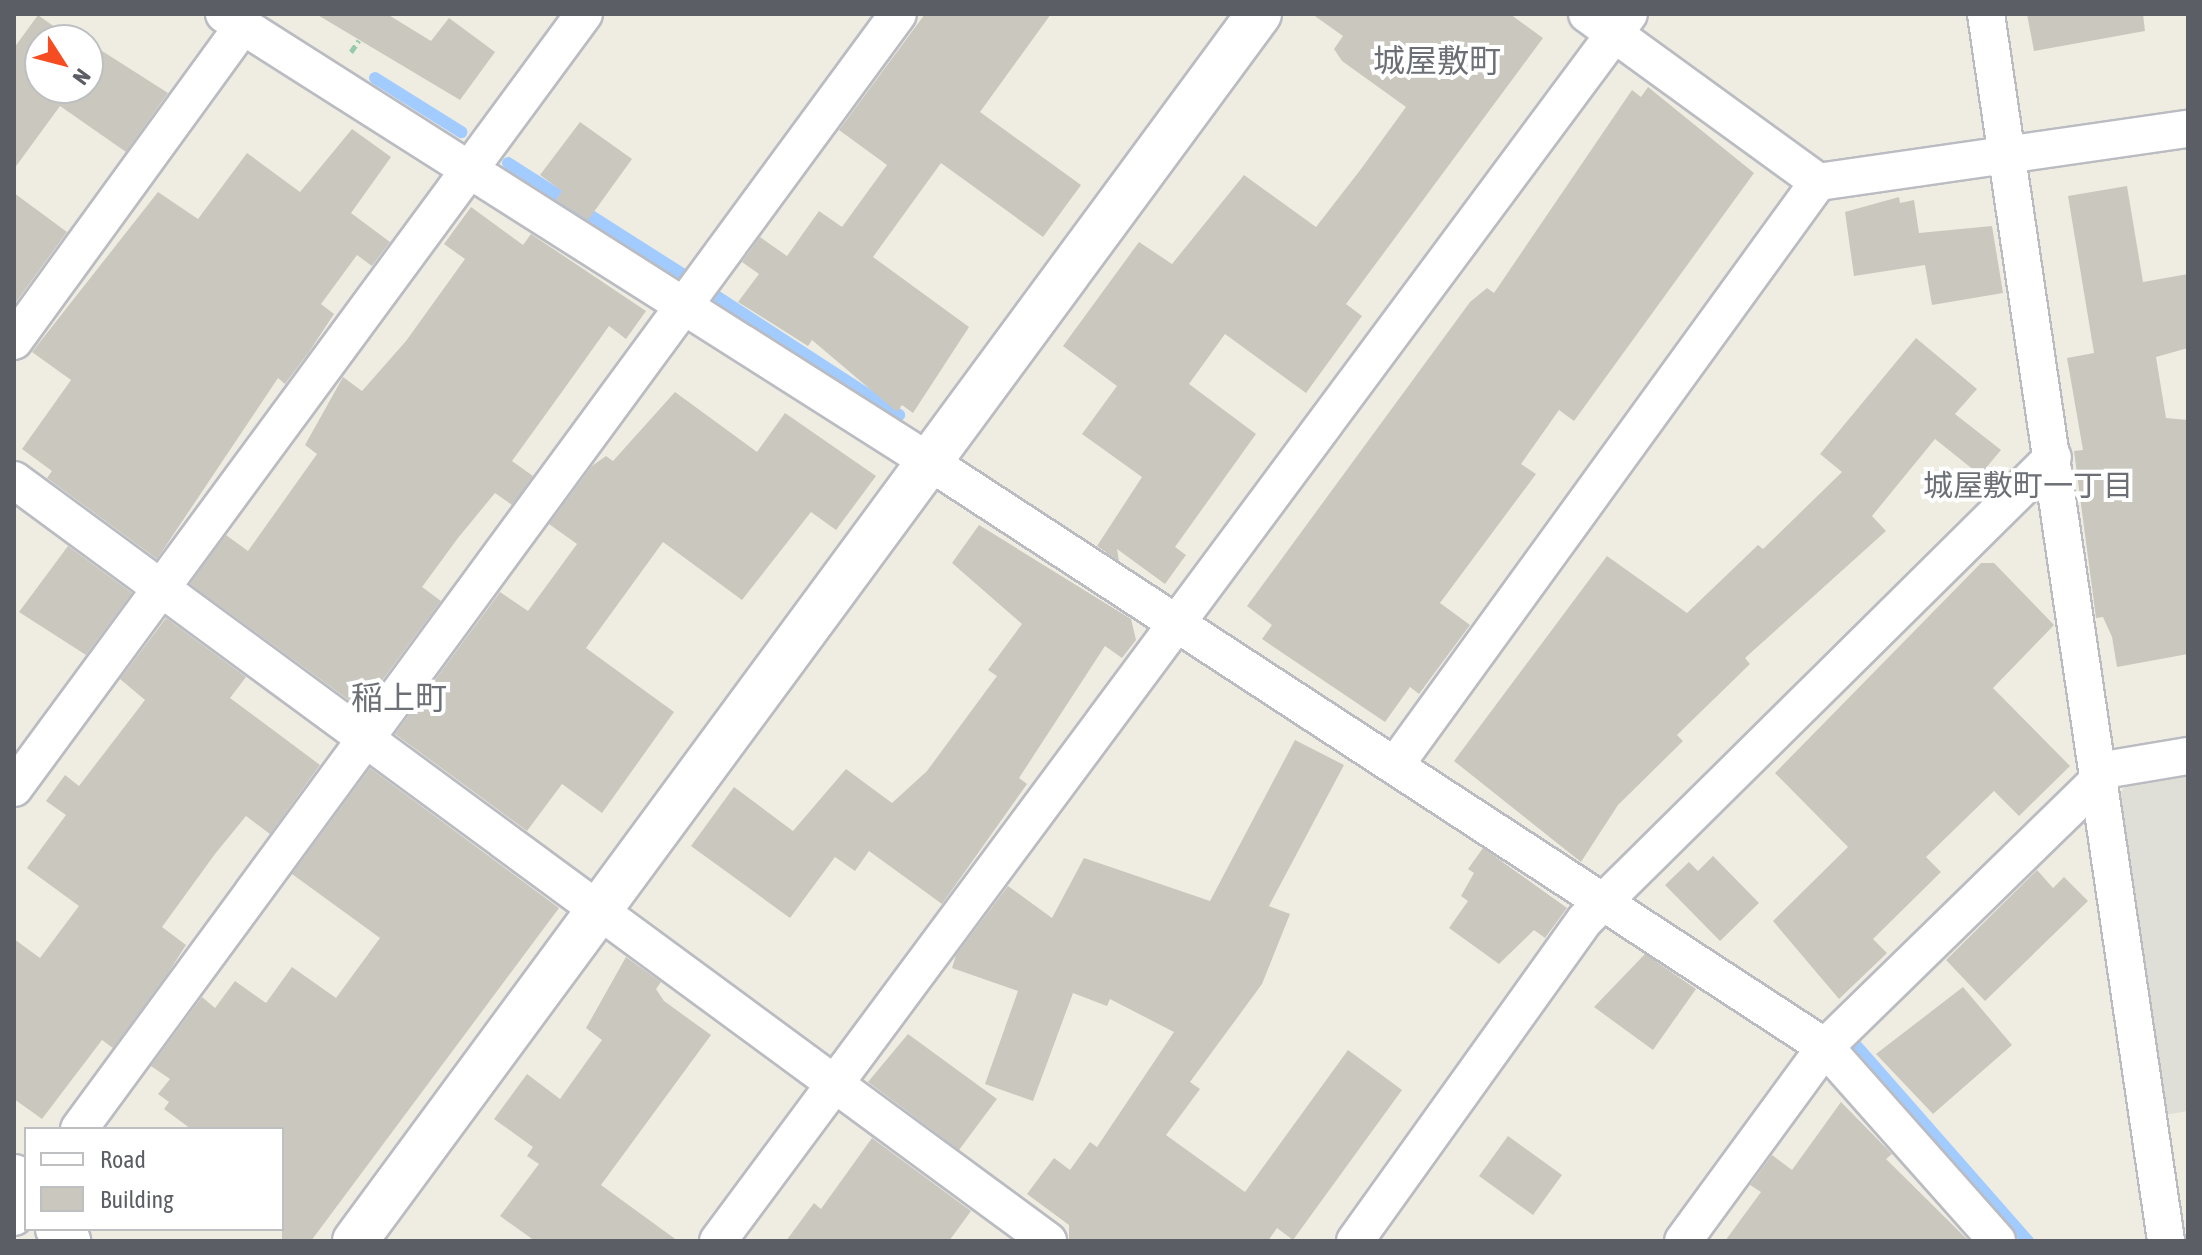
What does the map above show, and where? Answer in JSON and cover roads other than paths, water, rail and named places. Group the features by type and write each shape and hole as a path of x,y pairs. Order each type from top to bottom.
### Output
{"street":[{"path":"14,788 584,14"},
{"path":"80,1127 898,14"},
{"path":"355,1241 1259,14"},
{"path":"1986,14 2166,1241"},
{"path":"14,341 233,20 928,461 1176,628 1396,764 1825,1047 1996,1241"},
{"path":"718,1241 1176,628 1610,21 1818,182 2188,129"},
{"path":"1396,764 1818,182"},
{"path":"1355,1241 1603,900 2053,457"},
{"path":"14,480 1048,1241"},
{"path":"1683,1241 1825,1047 2099,775 2188,756"}],"waterway":[{"path":"375,78 461,132"},
{"path":"508,163 682,274"},
{"path":"713,294 899,415"},
{"path":"1853,1042 2028,1241"}],"district":[{"name":"城屋敷町","path":"1437,61"},
{"name":"城屋敷町一丁目","path":"2028,485"},
{"name":"稲上町","path":"399,698"}]}
